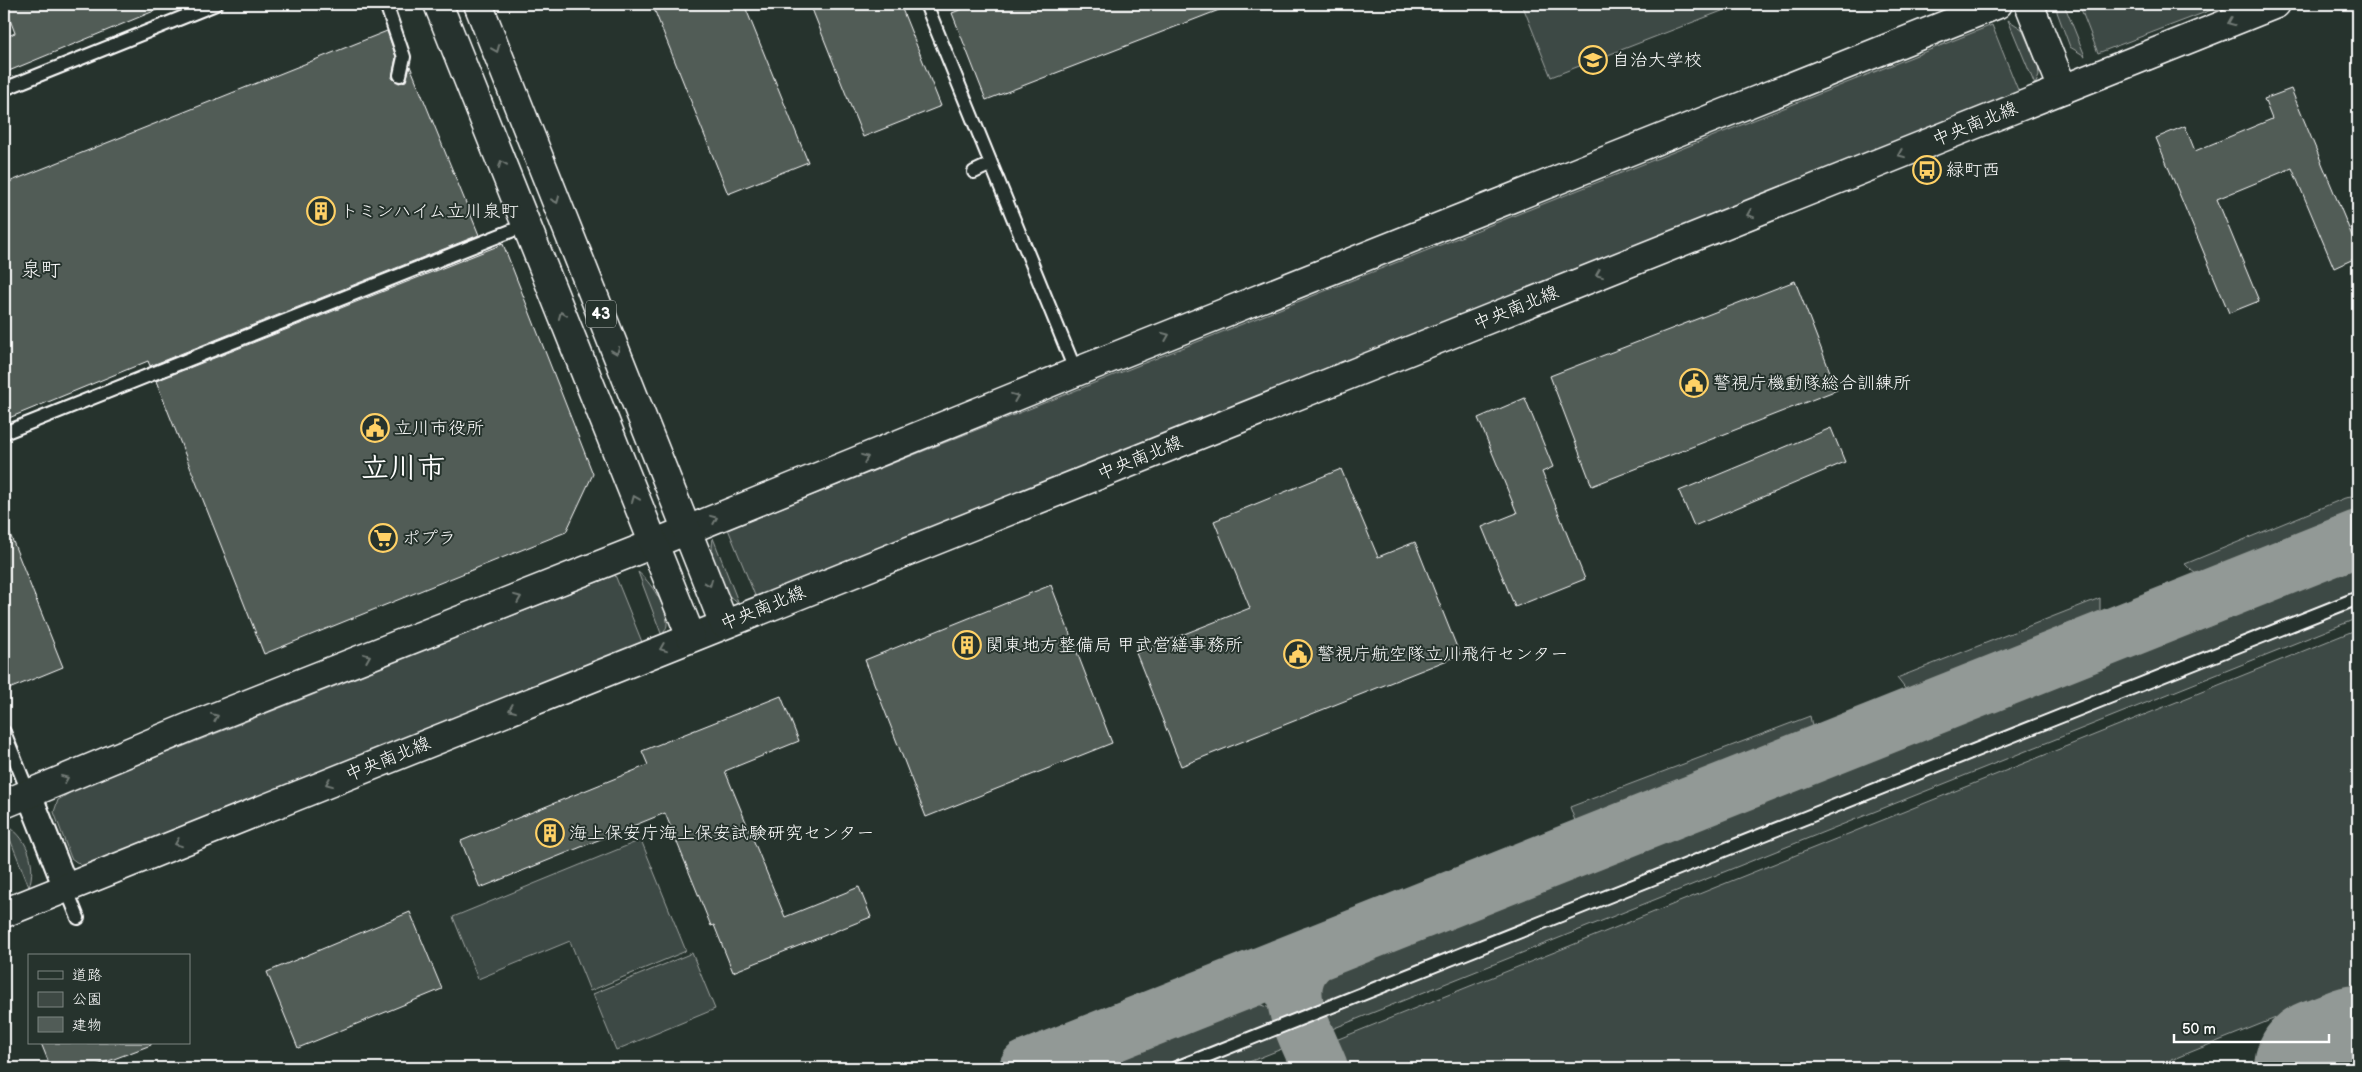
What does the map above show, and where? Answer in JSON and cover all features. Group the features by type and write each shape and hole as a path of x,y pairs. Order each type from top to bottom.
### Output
{"main road":[{"name":"43","path":"438,4 690,637"},
{"name":"43","path":"478,4 724,624"},
{"path":"16,799 192,726 653,544 1076,372 1998,4"},
{"path":"2029,4 2063,89"},
{"name":"中央南北線","path":"4,913 2276,4"}],"street":[{"path":"16,799 66,888"}],"lane":[{"path":"4,88 216,4"},
{"path":"386,4 404,57 400,75"},
{"path":"926,4 1076,372"},
{"path":"974,172 991,164"},
{"path":"4,433 526,225"},
{"path":"1176,1068 2358,598"},
{"path":"4,732 16,799"},
{"path":"66,888 78,918"}],"green space":[{"path":"1522,4 1740,4 1551,77"},
{"path":"2057,4 2064,4 2085,56 2070,47 2057,12"},
{"path":"2079,4 2227,4 2098,53"},
{"path":"2008,20 2022,29 2038,66 2039,76 2035,85"},
{"path":"1992,25 2020,95 756,598 728,529"},
{"path":"2358,496 2358,530 2341,532 2218,582 2200,576 2185,564 2345,498"},
{"path":"713,538 739,604 725,591 716,575 712,557"},
{"path":"2358,560 2358,592 1308,1013 1305,1001 1306,990 1311,981 1320,973"},
{"path":"638,572 653,588 665,611 667,625 662,636"},
{"path":"615,575 644,647 94,866 82,866 71,858 54,812 58,800 76,789"},
{"path":"2100,598 2100,612 2088,633 1925,697 1907,691 1897,678"},
{"path":"2358,603 2358,618 1317,1035 1311,1021"},
{"path":"2358,629 2358,985 2151,1068 1330,1068 1321,1046"},
{"path":"1810,716 1812,726 1807,746 1579,832 1570,807"},
{"path":"4,824 19,835 28,851 32,869 29,887"},
{"path":"641,840 686,951 590,991 570,941 478,979 453,917"},
{"path":"692,953 715,1009 616,1050 593,994"},
{"path":"1258,1004 1270,1008 1279,1021 1162,1068 1086,1068 1242,1006"},
{"path":"1282,1032 1289,1046 1234,1068 1191,1068"}],"building":[{"path":"4,4 171,4 4,73 4,38 15,33"},
{"path":"652,4 744,4 808,162 728,194"},
{"path":"810,4 900,4 941,106 863,137"},
{"path":"975,4 1232,5 986,100 952,13"},
{"path":"387,31 396,57 392,78 399,83 406,81 410,66 479,235 150,366 148,361 4,420 4,184"},
{"path":"2291,89 2358,250 2358,257 2334,268 2292,168 2217,199 2259,301 2229,313 2156,138 2185,126 2195,151 2272,119 2264,99"},
{"name":"立川市役所","path":"503,244 593,474 566,532 264,654 156,381"},
{"name":"警視庁機動隊総合訓練所","path":"1795,281 1837,390 1592,486 1550,376"},
{"path":"1525,398 1553,467 1542,472 1585,579 1515,607 1482,527 1517,513 1478,418"},
{"path":"1831,428 1845,462 1694,526 1679,491"},
{"name":"警視庁航空隊立川飛行センター","path":"1341,469 1378,557 1415,542 1460,655 1181,766 1136,653 1250,608 1214,521"},
{"path":"4,519 63,667 4,691"},
{"path":"1051,585 1112,743 926,817 865,660"},
{"path":"781,696 799,741 725,771 785,917 859,887 871,917 733,972 714,925 711,926 665,813 480,888 461,841 648,765 642,751"},
{"path":"410,912 442,989 298,1048 267,972"},
{"path":"41,1044 151,1044 90,1068 51,1068"}],"taxiway":[{"path":"1027,1068 2358,538"},
{"path":"1315,953 1303,965 1296,979 1294,993 1301,1024 1320,1068"}],"runway":[{"path":"2324,1068 2358,1055"}],"place":[{"name":"自治大学校","path":"1593,60"},
{"name":"緑町西","path":"1927,170"},
{"name":"トミンハイム立川泉町","path":"321,211"},
{"name":"警視庁機動隊総合訓練所","path":"1694,383"},
{"name":"立川市役所","path":"375,428"},
{"name":"ポプラ","path":"383,538"},
{"name":"関東地方整備局 甲武営繕事務所","path":"967,645"},
{"name":"警視庁航空隊立川飛行センター","path":"1298,654"},
{"name":"海上保安庁海上保安試験研究センター","path":"550,833"}],"district":[{"name":"泉町","path":"41,270"},
{"name":"立川市","path":"403,468"}]}
